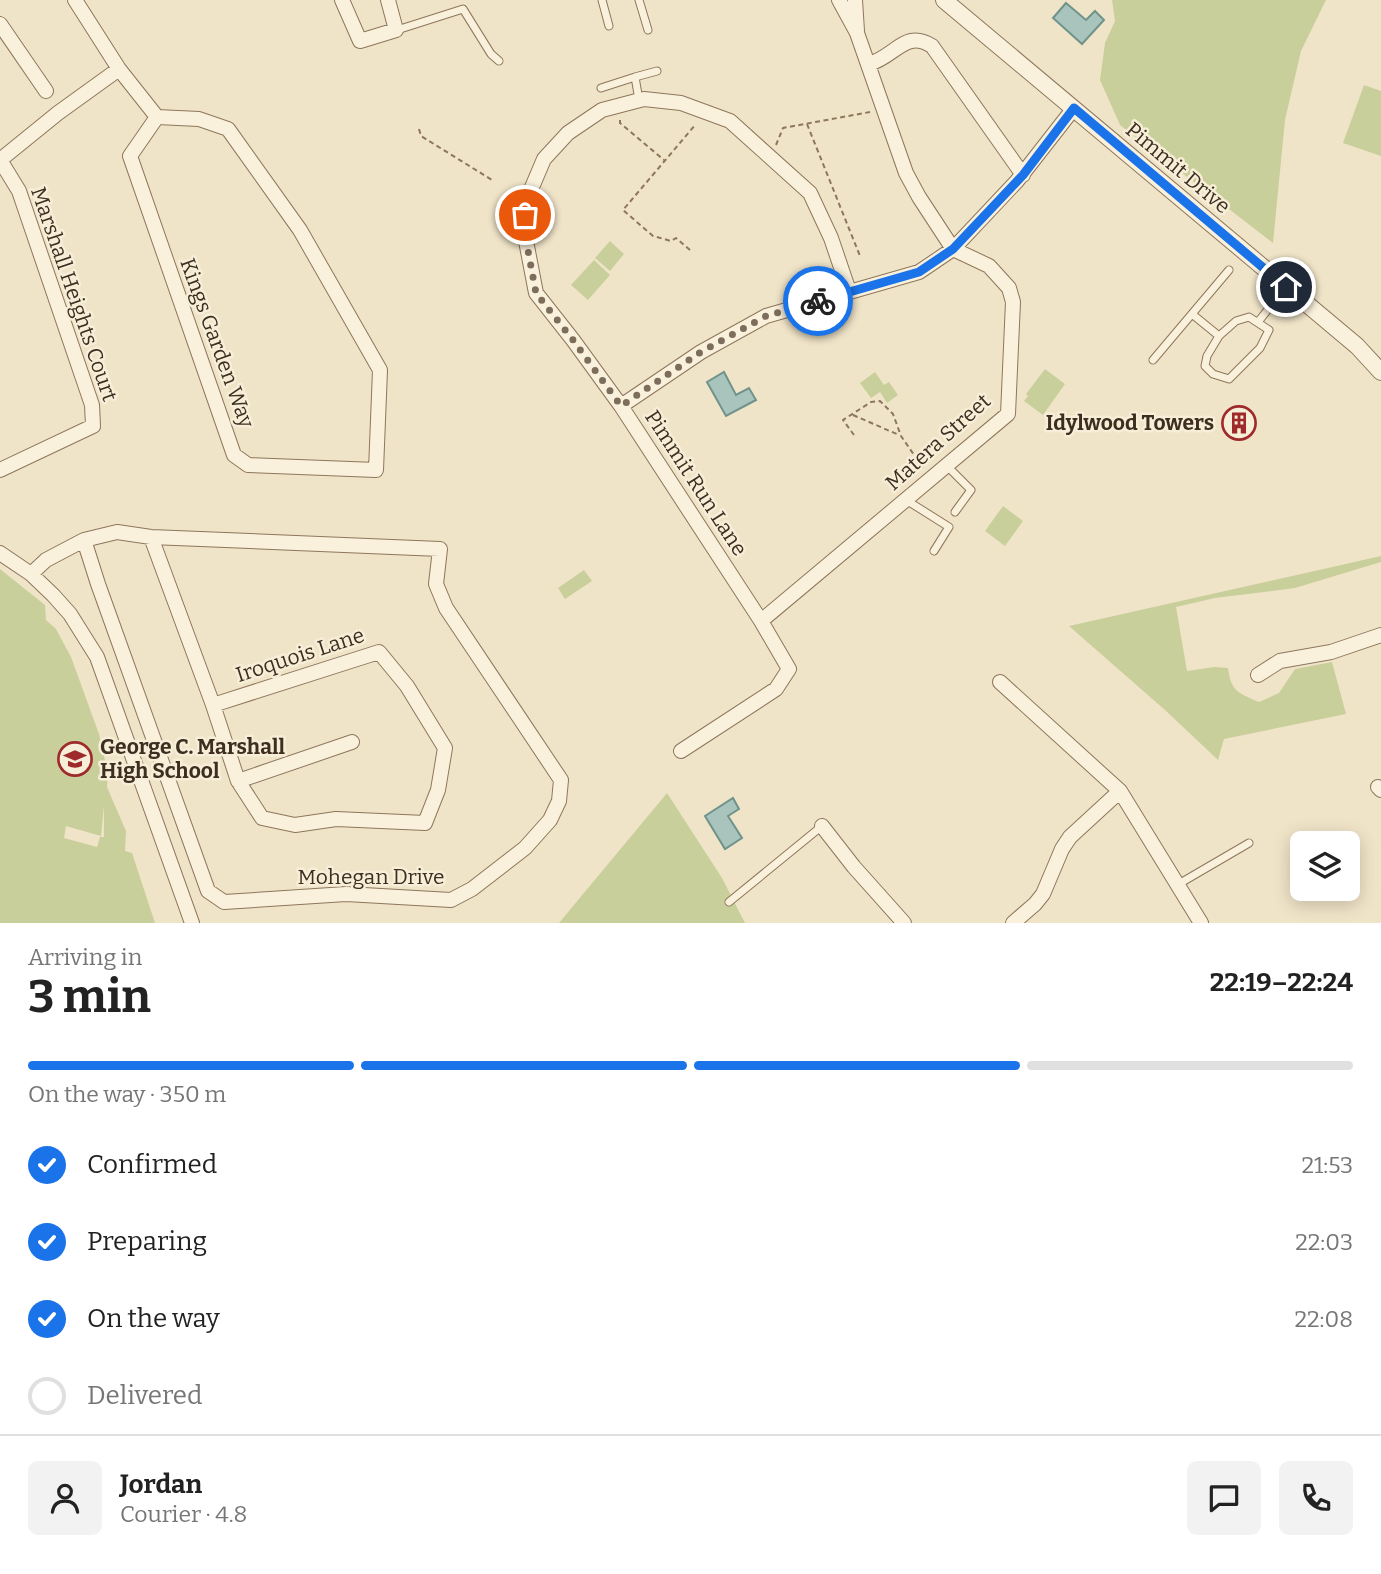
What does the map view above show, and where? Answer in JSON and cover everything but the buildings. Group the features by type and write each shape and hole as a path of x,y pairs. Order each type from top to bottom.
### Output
{"street":[{"path":"75,0 119,69 157,117"},
{"path":"342,0 360,41 396,30 387,0"},
{"path":"839,0 857,33 906,173 953,249"},
{"path":"855,0 857,33"},
{"name":"Pimmit Drive","path":"944,0 1357,346 1381,372"},
{"path":"0,24 47,91"},
{"path":"869,64 882,60 910,40 922,39 932,46 1023,175"},
{"path":"0,160 58,113 119,69"},
{"name":"Pimmit Run Lane","path":"681,751 776,690 789,669 761,621 621,406 536,293 526,240 525,215 530,192 544,159 568,134 602,110 644,99 681,103 730,121 810,193 831,238 849,291"},
{"path":"621,406 701,352 766,316 919,272 953,249 1023,175 1074,108"},
{"name":"Kings Garden Way","path":"157,117 199,119 228,129 300,230 380,370 376,470 248,465 234,455 130,156 157,117"},
{"name":"Marshall Heights Court","path":"0,160 19,191 92,405 93,426 0,470"},
{"name":"Matera Street","path":"761,621 1008,414 1013,302 1009,288 989,266 953,249"},
{"name":"Mohegan Drive","path":"31,574 46,560 85,540 117,532 151,537 440,549 436,584 446,608 561,780 559,801 550,820 525,848 472,889 451,900 346,894 224,902 208,891 98,584 85,540"},
{"name":"Iroquois Lane","path":"151,537 238,781 262,818 295,825 336,819 425,822 438,790 445,748 407,685 379,652 213,705"},
{"path":"0,553 31,574 70,614 97,657 192,923"},
{"path":"1258,675 1280,661 1331,652 1381,635"},
{"path":"1000,682 1120,791 1201,923"},
{"path":"238,781 352,741"},
{"path":"1013,923 1043,894 1070,837 1120,791"},
{"path":"822,826 904,923"}],"lane":[{"path":"602,0 609,26"},
{"path":"639,0 648,30"},
{"path":"396,30 463,9 491,54 499,61"},
{"path":"601,88 657,71"},
{"path":"635,77 639,100"},
{"path":"1153,360 1229,271"},
{"path":"1258,321 1286,287"},
{"path":"1192,314 1219,337"},
{"path":"1248,317 1269,330 1260,348 1229,379 1213,374 1205,366 1207,356 1219,337 1236,321 1248,317"},
{"path":"946,465 971,490 955,512"},
{"path":"906,499 949,527 934,551"},
{"path":"729,902 822,826"},
{"path":"1177,885 1249,843"}],"path":[{"path":"619,106 620,123 664,161"},
{"path":"769,156 780,139 783,128 884,110"},
{"path":"690,250 676,237 671,241 653,236 623,210 701,117 703,111"},
{"path":"807,124 860,256"},
{"path":"419,129 421,136 492,180"},
{"path":"854,435 843,420 871,402 880,401 893,414 901,436 931,478"},
{"path":"852,414 901,436"}],"green space":[{"path":"1112,0 1326,0 1301,51 1285,120 1273,243 1120,125 1100,80 1105,43 1115,21"},
{"path":"1364,85 1381,91 1381,156 1343,143"},
{"path":"610,241 624,254 610,271 595,258"},
{"path":"594,260 610,275 588,300 571,285"},
{"path":"1045,369 1065,384 1043,415 1024,401 1028,396 1026,394"},
{"path":"875,372 884,385 889,382 898,395 887,403 880,392 871,398 860,383"},
{"path":"1003,506 1023,521 1005,546 985,531"},
{"path":"1381,556 1381,562 1295,588 1215,598 1176,607 1187,671 1228,668 1231,682 1237,691 1259,702 1279,693 1295,669 1332,662 1346,714 1224,739 1218,760 1069,626"},
{"name":"George C. Marshall High School","path":"0,569 45,605 46,620 56,629 71,657 99,734 108,773 107,787 126,831 125,851 132,853 155,923 0,923","holes":["104,806 104,837 100,837 97,847 64,838 66,826 101,836"]},
{"path":"584,570 592,581 565,599 558,588"},
{"path":"667,793 722,878 745,923 559,923"}],"water":[{"path":"1066,3 1086,20 1095,11 1104,20 1082,44 1053,18"},
{"path":"724,372 736,395 749,388 756,400 726,416 707,382"},
{"path":"733,798 739,809 728,816 742,838 725,849 705,816"}],"way so far":[{"path":"525,215 526,240 536,293 621,406 701,352 766,316 818,301"}],"place":[{"name":"Idylwood Towers","path":"1239,423"},
{"name":"George C. Marshall High School","path":"75,759"}],"route":[{"path":"818,301 919,272 953,249 1023,175 1074,108 1286,287"}]}
